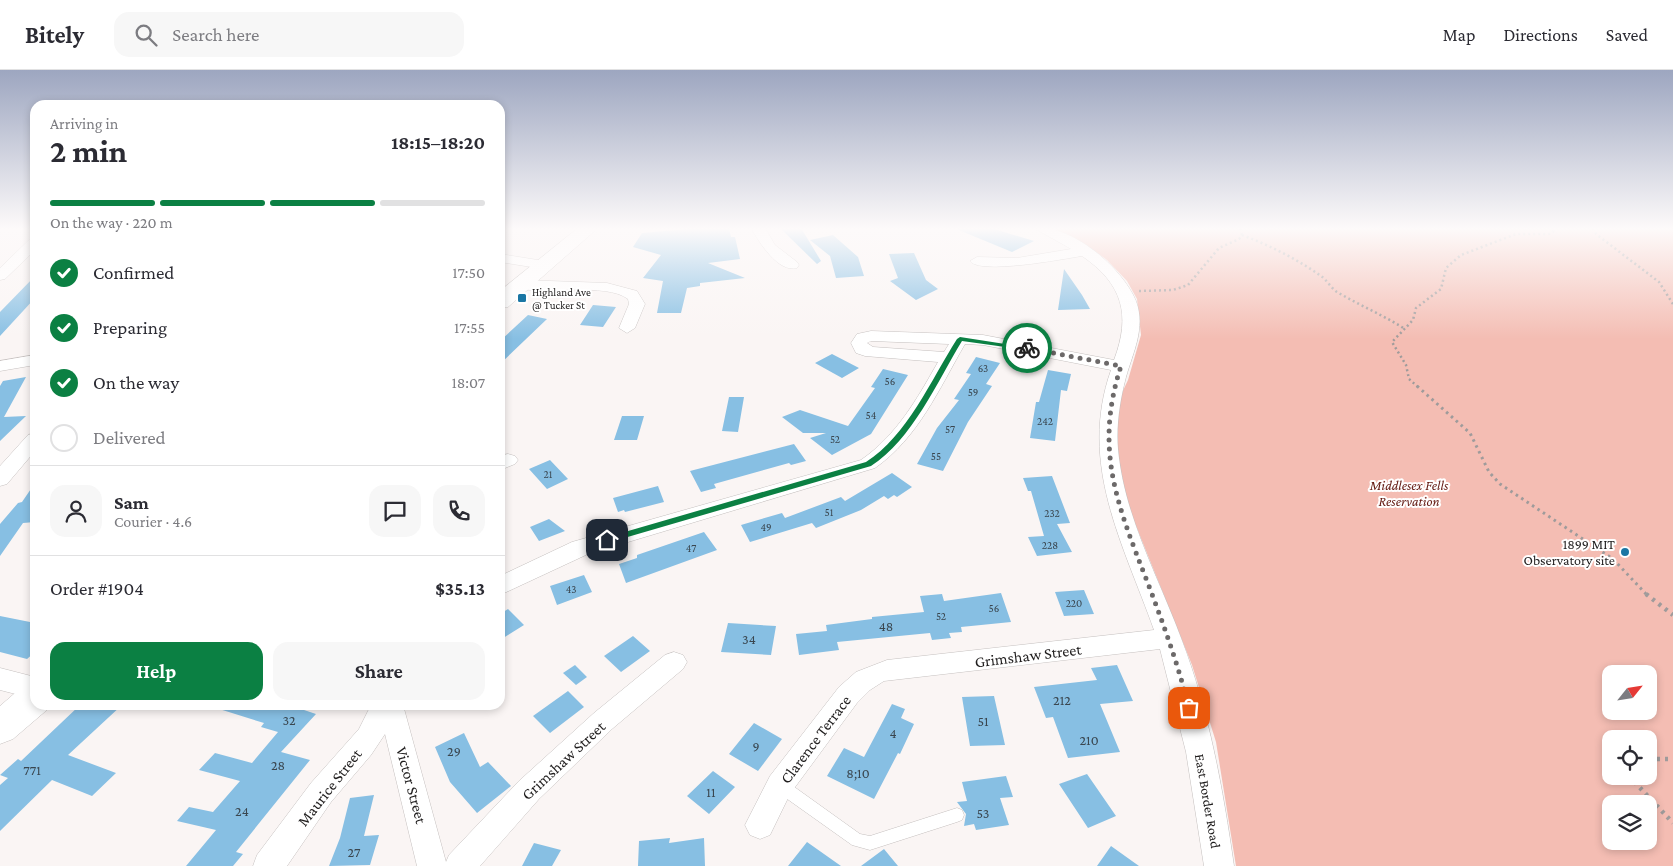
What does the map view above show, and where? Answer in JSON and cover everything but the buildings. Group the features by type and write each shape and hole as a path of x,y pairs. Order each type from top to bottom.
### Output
{"main road":[{"path":"505,298 544,265"},
{"path":"0,728 30,702"}],"street":[{"path":"0,276 11,265"},
{"name":"East Border Road","path":"1101,265 1124,291 1131,309 1133,325 1131,339 1121,366 1108,424 1111,474 1122,520 1179,668 1199,751 1219,866"},
{"path":"520,285 590,287 628,292 634,296 637,304 627,328"},
{"path":"948,358 928,354 869,352 862,349 858,343 863,338 872,336 960,339 993,342 1121,366"},
{"path":"505,584 585,547 868,464 884,454 900,437 960,339"},
{"path":"0,366 30,361"},
{"path":"0,461 27,456"},
{"path":"0,479 27,456"},
{"name":"Grimshaw Street","path":"887,670 1169,638"},
{"name":"Grimshaw Street","path":"460,866 529,790 603,721 674,662"},
{"name":"Clarence Terrace","path":"760,825 780,785 853,688 867,676 887,670"},
{"path":"0,679 30,687"},
{"name":"Maurice Street","path":"268,866 329,782 353,758 375,727 382,710"},
{"name":"Victor Street","path":"391,710 414,790 432,866"}],"lane":[{"path":"780,785 857,840 870,843 957,815"}],"path":[{"path":"1124,291 1167,291 1188,285 1205,265"},
{"path":"1303,265 1323,277 1335,291 1385,316 1405,329"},
{"path":"1449,265 1446,268 1446,283 1440,293 1416,308 1413,320 1392,342 1406,365 1409,379 1470,433 1489,472 1500,484 1612,559 1649,597 1673,615"},
{"path":"1637,265 1659,282 1673,304"},
{"path":"1657,759 1673,759"},
{"path":"1637,785 1673,823"}],"green space":[{"name":"Middlesex Fells Reservation","path":"1112,265 1673,265 1673,866 1236,866 1216,742 1192,665 1128,506 1116,446 1119,399 1128,380 1141,335 1137,299 1127,281"}],"way so far":[{"path":"1027,348 1121,366 1108,424 1111,474 1122,520 1169,638 1189,708"}],"place":[{"name":"Highland Ave @ Tucker St","path":"522,298"},
{"name":"1899 MIT Observatory site","path":"1625,552"}],"route":[{"path":"607,540 850,471 868,464 890,449 900,437 960,339 983,340 1027,348"}]}
